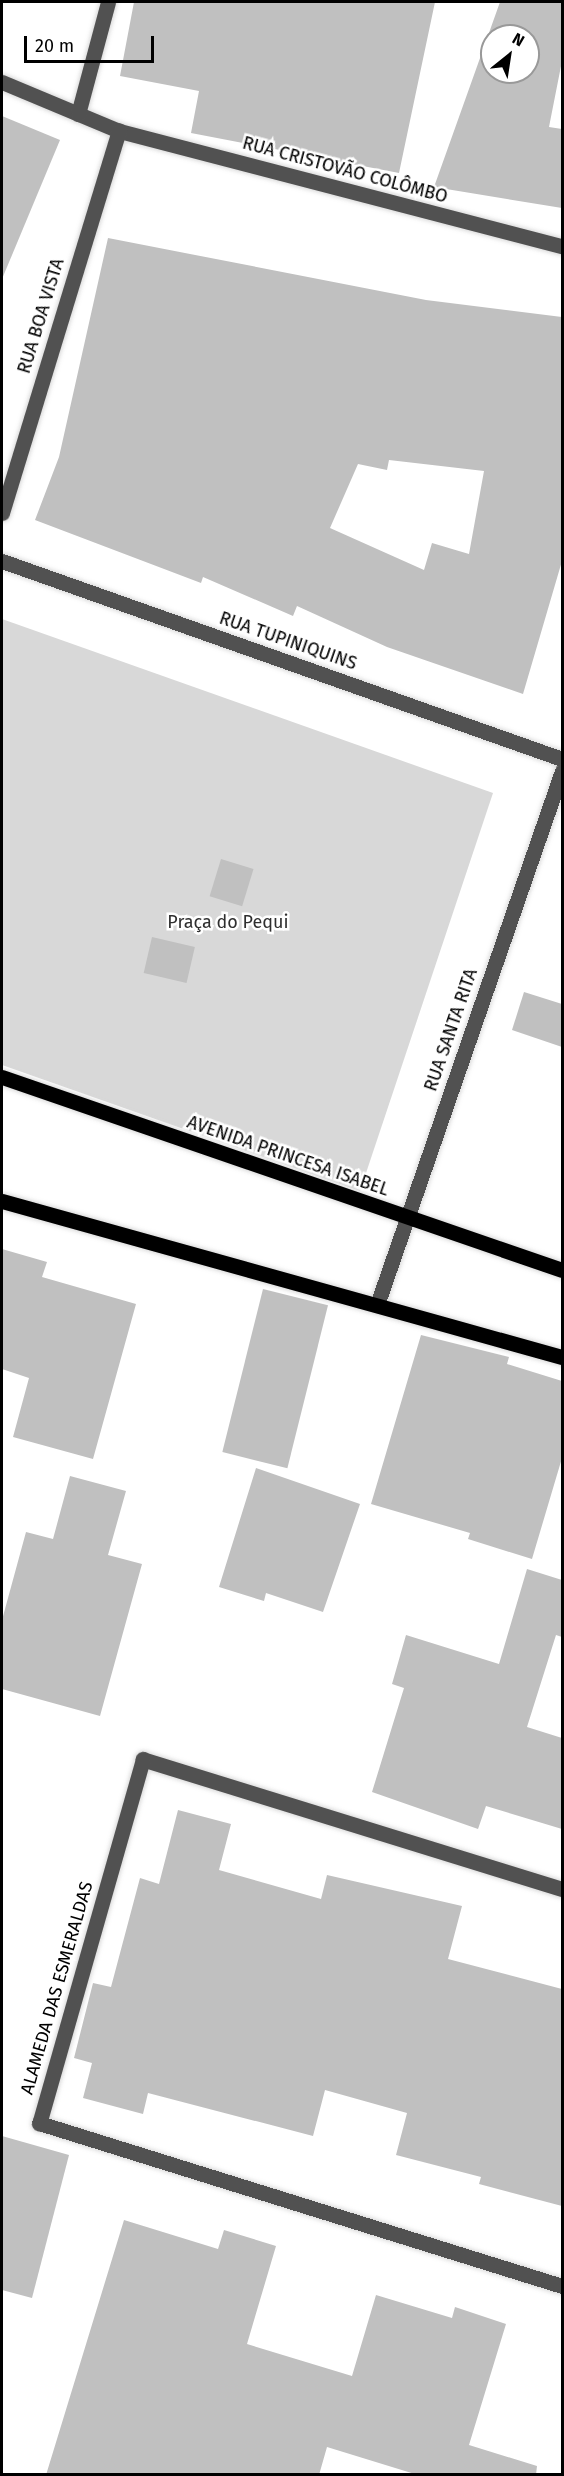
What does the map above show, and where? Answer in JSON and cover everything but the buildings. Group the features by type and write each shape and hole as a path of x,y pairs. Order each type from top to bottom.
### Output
{"main road":[{"name":"AVENIDA PRINCESA ISABEL","path":"2,1077 562,1270"},
{"path":"2,1201 378,1302 562,1357"}],"street":[{"path":"78,114 108,2"},
{"name":"RUA CRISTOVÃO COLÔMBO","path":"2,82 118,131 562,246"},
{"name":"RUA BOA VISTA","path":"2,513 118,131"},
{"name":"RUA TUPINIQUINS","path":"2,561 562,759"},
{"name":"RUA SANTA RITA","path":"378,1302 562,771"},
{"name":"ALAMEDA DAS ESMERALDAS","path":"562,1889 142,1759 39,2123 562,2286"}],"green space":[{"name":"Praça do Pequi","path":"2,619 493,793 360,1191 2,1065"}]}
